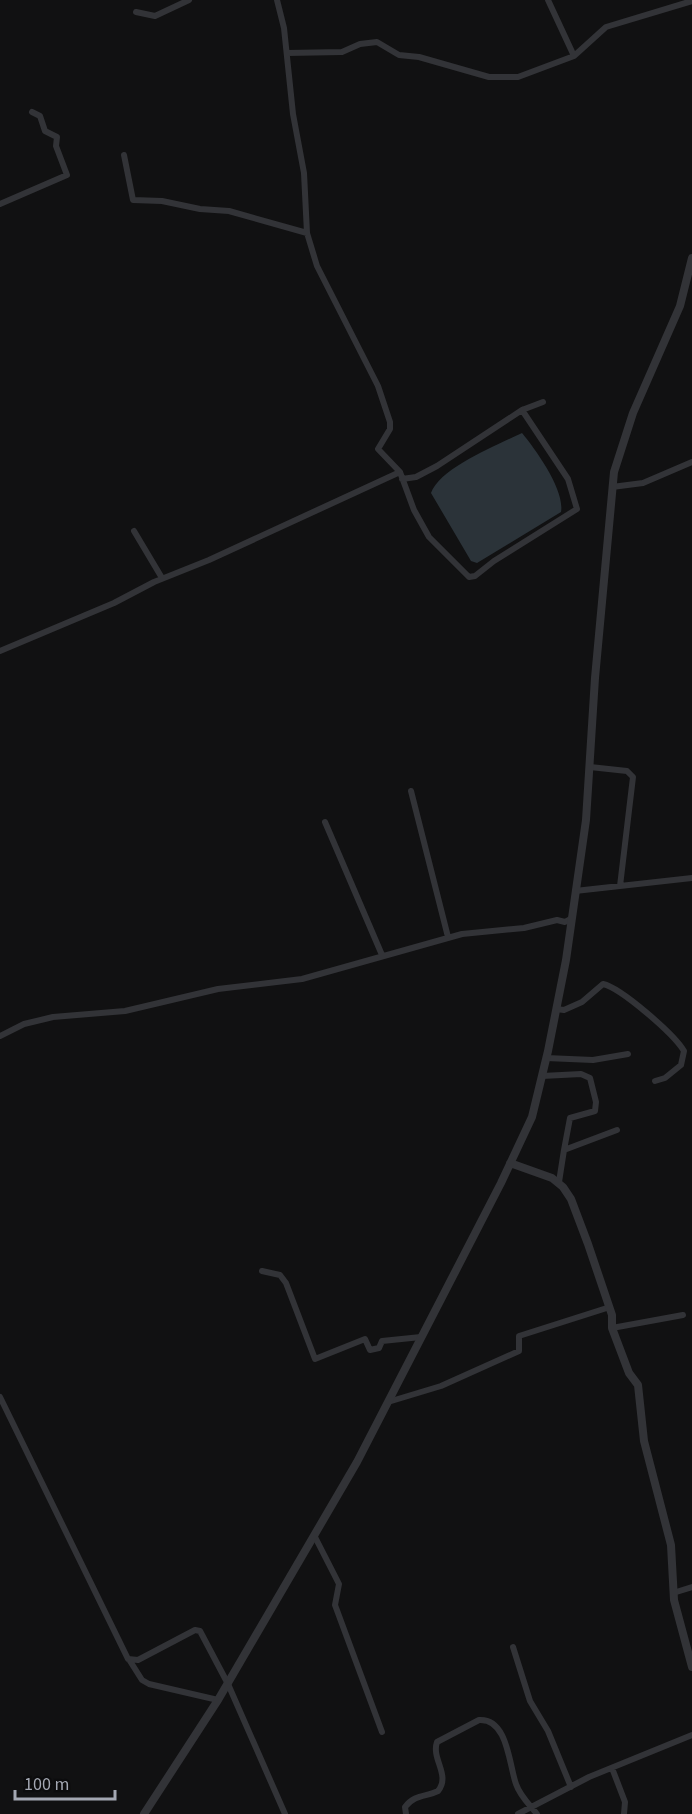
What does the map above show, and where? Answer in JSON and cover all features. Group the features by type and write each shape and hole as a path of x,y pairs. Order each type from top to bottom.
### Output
{"street":[{"path":"136,12 155,16 189,0"},
{"path":"277,0 304,173 307,233 317,266 371,371 390,422 390,429 378,449 401,476 414,510 429,537 469,577 475,576 494,561 577,509 568,479 522,411"},
{"path":"548,0 574,56"},
{"path":"287,53 342,52 360,44 377,42 399,55 419,57 489,77 526,75 574,56 606,27 692,1"},
{"path":"0,204 67,176 56,146 57,137 45,131 40,116 32,112"},
{"path":"124,155 133,200 162,201 200,209 229,211 307,233"},
{"path":"144,1814 228,1684 357,1462 532,1116 556,1009 586,820 612,487 625,433 680,306 692,258"},
{"path":"0,651 114,603 162,578 209,560 401,476 416,477 522,411 543,402"},
{"path":"612,487 643,483 692,462"},
{"path":"134,531 162,578"},
{"path":"590,767 627,771 633,777 620,886"},
{"path":"411,791 448,937"},
{"path":"325,822 382,955"},
{"path":"575,891 692,878"},
{"path":"0,1035 24,1024 53,1017 125,1011 218,989 302,979 348,968 382,955 448,937 524,928 557,920 565,922 572,918"},
{"path":"556,1009 564,1010 582,1002 603,984 624,996 671,1032 684,1051 681,1065 665,1078 655,1081"},
{"path":"546,1058 593,1060 628,1054"},
{"path":"542,1077 581,1074 588,1076 596,1102 595,1111 570,1118 564,1150 560,1157 558,1182"},
{"path":"564,1150 617,1130"},
{"path":"510,1163 558,1182 571,1199 610,1307 612,1328 629,1372 638,1384 644,1441 668,1526 674,1567 673,1593 692,1668"},
{"path":"262,1271 280,1275 286,1283 315,1359 365,1339 370,1350 374,1350 379,1348 382,1341 421,1337"},
{"path":"388,1402 441,1386 519,1351 519,1336 610,1307"},
{"path":"612,1328 683,1315"},
{"path":"0,1396 130,1661 142,1680 148,1684 218,1700"},
{"path":"314,1535 339,1584 335,1605 382,1732"},
{"path":"673,1593 692,1587"},
{"path":"130,1661 138,1660 198,1630 228,1684 285,1814"},
{"path":"513,1647 530,1701 548,1731 571,1786"},
{"path":"406,1814 405,1807 410,1802 423,1794 433,1794 442,1786 443,1776 435,1751 437,1742 470,1724 486,1720 493,1723 503,1737 516,1784 530,1808 537,1814"},
{"path":"518,1814 571,1786 692,1735"},
{"path":"612,1768 625,1802 624,1814"}],"shaded area":[{"path":"522,433 542,460 554,482 559,493 561,512 477,563 471,561 431,493 436,484 457,466"}]}
